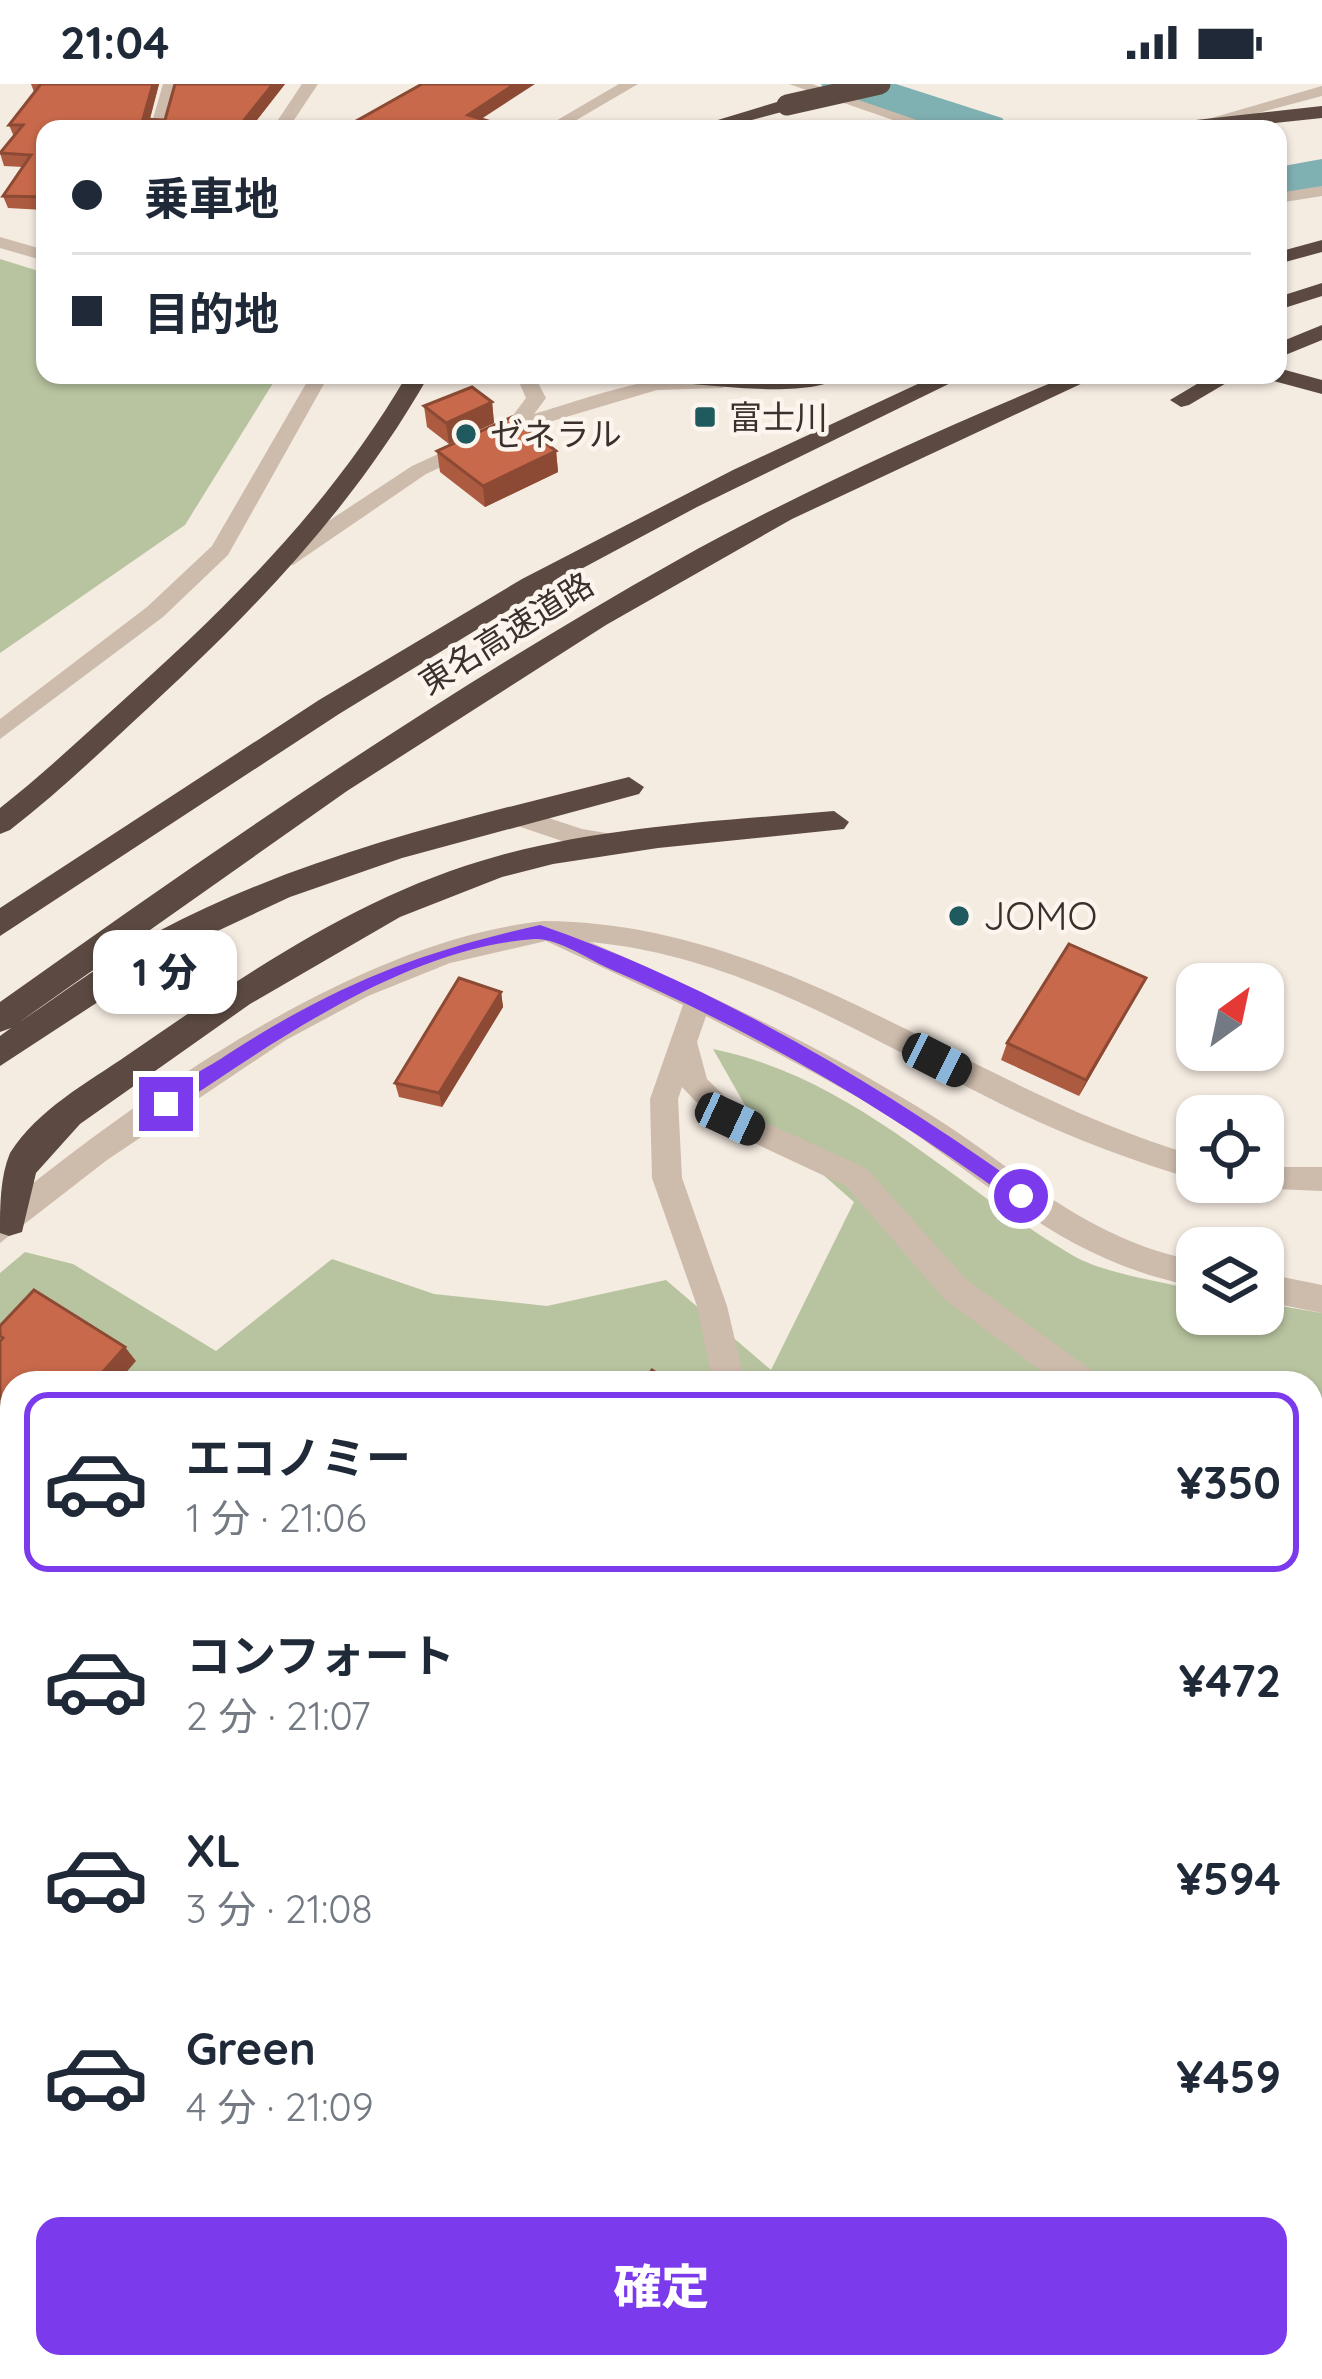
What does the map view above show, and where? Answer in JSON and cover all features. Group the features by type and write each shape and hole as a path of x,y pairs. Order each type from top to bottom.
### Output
{"highway":[{"path":"731,120 880,84"},
{"path":"1232,120 1322,112"},
{"path":"1287,136 1322,130"},
{"path":"1287,240 1322,230"},
{"path":"1287,256 1322,246"},
{"path":"1287,301 1322,290"},
{"path":"1287,347 1322,332"},
{"path":"1287,378 1317,386"},
{"path":"0,823 234,616 368,457 413,384"},
{"name":"東名高速道路","path":"0,924 333,703 528,587 677,506 937,384"},
{"name":"東名高速道路","path":"0,1019 404,739 562,639 805,504 1069,384"},
{"path":"1181,400 1212,384"},
{"path":"0,1053 166,942 268,893 352,861 629,787"},
{"path":"4,1225 13,1184 29,1155 61,1122 277,967 364,920 440,888 551,853 834,822"}],"street":[{"path":"161,120 171,84"},
{"path":"286,120 310,84"},
{"path":"566,120 630,84"},
{"path":"796,84 906,120"},
{"path":"1217,120 1322,92"},
{"path":"1287,196 1322,190"},
{"path":"0,242 36,253"},
{"path":"0,731 154,612 220,550 315,384"},
{"path":"515,425 536,398 529,384"},
{"path":"285,560 419,470 515,425 656,384"},
{"path":"515,816 564,834 621,843"},
{"path":"540,931 698,1000 827,1066 915,1120 1056,1221 1141,1263 1176,1270"},
{"path":"4,1225 61,1176 298,1017 380,977 448,952 540,931 633,934 724,959 824,1001 1049,1118 1176,1163"},
{"path":"698,1000 664,1099 668,1178 712,1306 726,1371"},
{"path":"682,1042 695,1084 730,1119 856,1178 956,1290 1067,1371"},
{"path":"1284,1179 1322,1179"},
{"path":"1284,1291 1322,1299"}],"green space":[{"path":"0,259 36,270 36,384 272,384 185,525 0,653"},
{"path":"713,1049 764,1063 857,1108 1072,1255 1176,1286 1176,1335 1284,1335 1284,1307 1322,1313 1322,1371 0,1371 0,1273 25,1252 73,1264 216,1351 332,1259 434,1294 547,1306 666,1280 771,1370 854,1202 746,1107"}],"building":[{"path":"41,84 153,84 143,119 165,120 36,120 36,197 3,196 31,155 0,153 23,125 9,125"},
{"path":"175,84 273,84 244,120 165,120"},
{"path":"422,84 515,84 468,115 485,120 358,120"},
{"path":"472,387 492,402 446,423 424,406"},
{"path":"512,417 556,451 483,486 437,451"},
{"path":"1069,944 1146,978 1086,1080 1007,1043"},
{"path":"459,978 501,992 439,1093 395,1083"},
{"path":"34,1290 125,1347 104,1371 0,1371 0,1326"}],"waterway":[{"path":"846,84 956,120"},
{"path":"1287,181 1322,175"}],"place":[{"name":"富士川","path":"705,417"},
{"name":"ゼネラル","path":"466,434"},
{"name":"JOMO","path":"959,916"}],"route":[{"path":"166,1104 298,1017 380,977 448,952 540,931 698,1000 827,1066 915,1120 1021,1196"}]}
